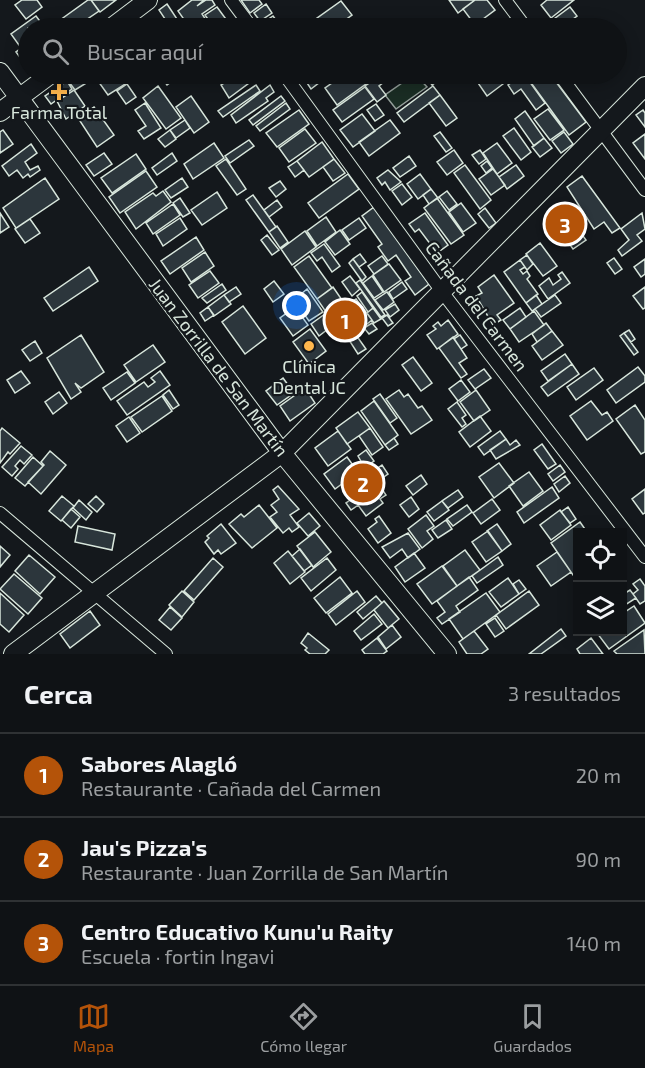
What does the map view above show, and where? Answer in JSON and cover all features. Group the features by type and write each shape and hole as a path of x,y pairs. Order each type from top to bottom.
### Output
{"street":[{"path":"124,18 148,0"},
{"path":"231,0 244,18"},
{"path":"505,0 518,18"},
{"name":"Juan Zorrilla de San Martín","path":"0,72 282,453 447,654"},
{"path":"0,112 38,84"},
{"name":"Cañada del Carmen","path":"291,84 443,292 645,557"},
{"path":"566,84 645,190"},
{"path":"13,654 282,453 645,86"},
{"path":"0,513 95,591 166,654"}],"green space":[{"path":"401,84 424,84 427,87 396,109 385,95"}],"building":[{"path":"22,0 37,0 42,7 25,18 15,5"},
{"path":"88,0 91,0 99,11 89,18 63,18"},
{"path":"91,0 116,0 100,12"},
{"path":"192,0 204,0 197,6 206,0 212,0 215,5 202,14 205,18 183,18 178,11"},
{"path":"241,0 259,0 262,4 250,13"},
{"path":"449,0 475,0 458,13"},
{"path":"475,0 487,0 495,10 484,18 470,18 463,9"},
{"path":"547,0 574,0 551,18 541,5"},
{"path":"341,1 352,15 348,18 317,18"},
{"path":"167,4 176,18 164,18 159,10"},
{"path":"266,4 272,13 264,18 258,18 254,13"},
{"path":"217,7 225,18 207,18 205,15"},
{"path":"570,7 577,16 574,18 555,18"},
{"path":"18,29 18,44 11,34"},
{"name":"Farma Total","path":"63,84 69,84 72,89 51,104 45,96"},
{"path":"70,84 85,84 75,90"},
{"path":"100,84 125,84 108,95"},
{"path":"127,84 136,97 126,104 117,91"},
{"path":"223,84 248,84 229,98 221,85"},
{"path":"308,84 317,84 311,89"},
{"path":"331,84 366,84 337,105 325,88"},
{"path":"382,84 379,86 386,95 377,102 365,86"},
{"path":"479,84 503,84 487,96"},
{"path":"531,84 545,103 536,110 521,89 514,94 508,85"},
{"path":"532,84 558,84 586,122 569,135"},
{"path":"256,85 260,91 223,117 218,111"},
{"path":"270,85 274,92 266,98 268,101 236,123 231,115"},
{"path":"158,86 181,118 166,129 143,98"},
{"path":"433,86 440,95 404,122 397,113"},
{"path":"365,87 374,99 342,122 333,110"},
{"path":"74,90 85,106 66,119 57,101"},
{"path":"440,95 457,118 446,126 429,103"},
{"path":"191,96 209,122 194,133 176,107"},
{"path":"281,96 285,101 253,125 249,120"},
{"path":"145,103 161,128 144,139 138,131 146,126 135,110"},
{"path":"286,103 290,109 260,131 256,126"},
{"path":"376,104 384,115 375,121 367,110"},
{"path":"94,107 114,135 97,147 78,118"},
{"path":"548,109 564,130 550,140 534,119"},
{"path":"299,110 309,124 277,147 266,133"},
{"path":"643,110 645,113 645,127 636,115"},
{"path":"525,111 544,138 534,146 515,119"},
{"path":"362,114 375,131 353,147 340,130"},
{"path":"185,120 190,128 176,138 170,130"},
{"path":"390,120 400,133 369,156 359,142"},
{"path":"514,128 531,152 521,160 503,136"},
{"path":"305,129 316,143 289,162 279,148"},
{"path":"3,130 13,144 0,153 0,132"},
{"path":"170,130 176,139 165,147 158,139"},
{"path":"440,132 452,148 446,152 434,136"},
{"path":"564,132 573,144 561,153 552,141"},
{"path":"645,134 645,159 633,143"},
{"path":"544,138 552,148 540,157 532,147"},
{"path":"249,140 254,146 230,163 225,156"},
{"path":"322,142 334,159 309,177 297,161"},
{"path":"214,143 224,158 193,179 184,164"},
{"path":"497,143 512,163 497,174 483,153"},
{"path":"31,144 37,153 25,162 30,170 38,166 40,170 30,177 28,174 23,178 17,170 9,176 2,166"},
{"path":"454,150 463,163 447,175 437,162"},
{"path":"480,150 486,159 479,164 472,155"},
{"path":"104,153 112,164 94,176 86,165"},
{"path":"172,153 177,161 157,175 152,168"},
{"path":"136,154 146,169 112,193 101,178"},
{"path":"409,156 416,166 400,177 393,168"},
{"path":"226,159 246,189 237,195 216,166"},
{"path":"334,159 345,173 333,181 323,167"},
{"path":"297,161 304,170 295,177 288,167"},
{"path":"487,161 492,168 486,173 481,166"},
{"path":"465,165 491,200 480,209 454,173"},
{"path":"516,165 524,176 507,189 499,177"},
{"path":"493,169 505,185 491,195 479,179"},
{"path":"388,170 401,182 390,190 385,182 382,185 377,178"},
{"path":"146,171 157,187 120,213 109,197"},
{"path":"348,174 359,189 319,218 308,203"},
{"path":"420,174 431,189 418,199 407,184"},
{"path":"582,176 620,228 612,233 604,222 594,229 567,187"},
{"path":"45,178 59,199 16,228 3,208"},
{"path":"182,178 188,187 171,198 165,190"},
{"path":"280,181 286,189 276,197 269,188"},
{"path":"402,184 412,197 402,205 392,191"},
{"path":"431,189 438,198 429,204 423,195"},
{"path":"163,191 171,202 136,229 125,212 153,193 156,196"},
{"path":"447,191 457,204 449,210 439,197"},
{"path":"217,192 227,208 202,225 191,210"},
{"path":"253,195 276,227 269,232 246,200"},
{"path":"180,198 190,213 183,217 173,203"},
{"path":"437,198 464,235 451,244 424,208"},
{"path":"277,200 282,207 269,217 264,210"},
{"path":"461,203 476,223 463,232 449,212"},
{"path":"173,204 180,215 153,234 146,223"},
{"path":"374,207 429,284 415,295 405,281 411,277 396,255 388,261 378,247 382,244 362,216"},
{"path":"485,208 496,223 489,228 478,214"},
{"path":"0,213 9,227 0,233"},
{"path":"425,213 448,245 437,253 419,229 415,232 409,224"},
{"path":"642,213 645,229 637,235 642,241 622,256 618,250 629,240 621,229"},
{"path":"326,217 336,232 317,246 307,231"},
{"path":"180,218 187,229 163,246 156,234"},
{"path":"359,218 366,228 349,240 342,230"},
{"path":"30,219 40,233 25,243 15,229"},
{"path":"277,226 288,242 280,248 269,232"},
{"path":"578,229 586,240 573,249 565,238"},
{"path":"340,230 350,244 335,255 325,242"},
{"path":"305,231 316,247 292,265 281,249"},
{"path":"267,235 279,250 272,255 261,240"},
{"path":"196,237 204,250 170,274 161,261"},
{"path":"540,243 557,266 543,276 526,254"},
{"path":"324,244 340,266 332,272 322,257 317,261 311,253"},
{"path":"205,252 214,266 191,282 182,268"},
{"path":"360,254 366,262 359,267 353,259"},
{"path":"527,255 533,264 527,270 520,260"},
{"path":"309,256 332,288 317,299 294,267"},
{"path":"382,256 388,264 374,274 368,266"},
{"path":"614,258 622,269 615,274 607,263"},
{"path":"353,259 366,277 362,281 349,263"},
{"path":"645,259 645,274 641,277 634,267"},
{"path":"520,260 525,267 520,270 523,274 527,271 530,276 527,279 538,294 526,303 504,272"},
{"path":"389,264 401,280 384,292 373,275"},
{"path":"89,267 98,281 53,311 44,298"},
{"path":"210,271 219,283 198,298 189,285"},
{"path":"562,272 570,283 548,299 539,286 549,278 553,285 561,279 558,275"},
{"path":"494,275 514,303 497,315 501,320 493,325 476,296 482,293 478,287"},
{"path":"350,276 360,289 352,296 342,282"},
{"path":"372,276 383,292 374,298 363,283"},
{"path":"360,280 385,315 381,317 356,283"},
{"path":"274,281 284,294 273,302 264,289"},
{"path":"402,282 407,289 393,299 389,292"},
{"path":"222,284 226,290 207,303 202,298"},
{"path":"236,287 241,294 229,302 224,295"},
{"path":"333,287 342,300 326,312 317,299"},
{"path":"645,287 645,308 643,309 633,296"},
{"path":"307,289 323,312 309,321 294,300"},
{"path":"362,292 373,308 368,312 357,296"},
{"path":"387,292 394,302 383,310 375,300"},
{"path":"224,295 231,304 214,316 208,307"},
{"path":"536,295 542,304 532,311 526,303"},
{"path":"555,295 561,303 541,317 535,309"},
{"path":"356,299 372,320 363,327 347,305"},
{"path":"342,302 362,328 347,339 328,312"},
{"path":"395,304 399,310 390,317 385,310"},
{"path":"243,306 266,338 245,354 222,322"},
{"path":"208,307 214,315 205,321 200,313"},
{"path":"295,307 308,325 293,336 280,318"},
{"path":"373,308 381,319 374,323 367,313"},
{"path":"520,308 526,317 510,329 503,320"},
{"path":"534,311 544,325 519,342 510,329"},
{"path":"325,314 333,325 319,336 311,324"},
{"path":"387,315 393,323 388,326 382,318"},
{"path":"448,320 458,334 437,349 427,335 436,329 433,326 438,322 441,326"},
{"path":"372,323 377,329 369,334 364,328"},
{"path":"546,323 552,331 537,342 532,334"},
{"name":"Clínica Dental JC","path":"310,329 326,351 309,364 293,342"},
{"path":"629,330 635,339 631,342 624,333"},
{"path":"552,331 563,345 542,360 532,346"},
{"path":"624,333 638,352 634,355 620,336"},
{"path":"81,335 104,372 81,388 75,383 81,392 71,399 47,358"},
{"path":"356,335 366,349 358,354 349,340"},
{"path":"460,335 467,345 461,349 454,339"},
{"path":"453,337 467,358 459,363 467,374 461,378 439,348"},
{"path":"35,341 42,353 30,361 22,350"},
{"path":"153,345 165,362 136,382 124,365"},
{"path":"565,354 572,364 548,381 541,371"},
{"path":"413,357 432,383 421,391 402,365"},
{"path":"572,364 579,374 548,396 541,387"},
{"path":"638,367 645,376 645,382 616,403 607,390"},
{"path":"594,368 603,380 576,400 567,387"},
{"path":"484,369 491,378 475,389 468,380"},
{"path":"21,371 30,383 15,393 7,380"},
{"path":"160,371 170,385 127,415 117,401 144,382 148,387 155,382 151,378"},
{"path":"127,372 135,383 111,400 103,388"},
{"path":"283,378 294,393 277,405 266,391"},
{"path":"461,380 470,392 458,401 449,389"},
{"path":"305,388 315,403 290,421 280,406"},
{"path":"169,390 179,405 173,409 163,395"},
{"path":"399,390 404,397 408,394 418,408 422,406 432,420 411,434 386,399"},
{"path":"476,390 490,410 474,421 460,402"},
{"path":"59,392 67,403 53,414 45,402"},
{"path":"380,394 397,418 390,423 373,399"},
{"path":"162,396 172,411 142,432 131,417"},
{"path":"374,401 398,435 385,445 361,411"},
{"path":"591,401 602,415 607,412 613,421 587,440 570,416"},
{"path":"457,402 466,415 462,418 466,424 462,427 448,409"},
{"path":"635,405 645,420 645,452 641,454 616,419"},
{"path":"358,412 370,428 347,444 336,428"},
{"path":"480,416 491,431 470,447 459,432"},
{"path":"129,417 140,433 127,442 116,426"},
{"path":"2,428 20,443 10,454 8,452 0,463 0,431"},
{"path":"370,428 383,447 372,455 359,436"},
{"path":"338,431 351,449 328,466 315,448"},
{"path":"500,431 506,439 484,455 478,447"},
{"path":"394,438 398,444 389,450 385,445"},
{"path":"506,439 510,445 516,440 520,445 496,459 490,450"},
{"path":"542,444 556,464 548,469 534,450"},
{"path":"21,446 32,455 24,464 20,460 15,466 18,469 12,476 2,467"},
{"path":"366,450 374,461 360,471 365,477 382,465 388,474 371,486 376,493 382,489 386,495 380,499 383,503 366,516 358,505 364,501 348,479 358,472 355,468 362,463 358,456"},
{"path":"50,451 66,465 41,494 28,482 44,465 41,462"},
{"path":"33,457 43,466 25,486 15,478"},
{"path":"347,457 358,472 335,489 324,474"},
{"path":"499,463 514,483 494,498 479,477"},
{"path":"560,465 565,472 553,481 548,474"},
{"path":"529,472 543,491 523,506 509,486"},
{"path":"421,475 427,484 413,495 406,486"},
{"path":"565,476 570,483 559,492 554,484"},
{"path":"278,486 299,509 290,515 299,527 292,532 289,528 283,533 270,517 277,512 271,505 279,499 273,490"},
{"path":"552,487 559,498 524,523 517,512"},
{"path":"645,489 645,513 643,514 632,499"},
{"path":"458,490 463,497 448,508 442,501"},
{"path":"359,494 364,501 351,510 346,503"},
{"path":"62,496 74,506 61,521 49,511"},
{"path":"96,496 104,504 97,512 88,504"},
{"path":"411,497 419,509 409,517 400,505"},
{"path":"492,499 500,510 481,524 473,513"},
{"path":"79,500 92,512 86,520 73,508"},
{"path":"442,501 449,510 434,521 427,512"},
{"path":"259,505 277,528 252,548 229,524 241,514 244,517"},
{"path":"467,505 472,512 453,526 447,519"},
{"path":"568,507 576,519 570,523 561,512"},
{"path":"71,509 80,517 71,528 62,520"},
{"path":"560,510 571,525 551,540 540,525"},
{"path":"309,513 320,526 308,536 297,523"},
{"path":"426,515 434,526 427,531 433,539 422,548 408,529"},
{"path":"379,516 391,533 378,543 368,529 377,522 375,519"},
{"path":"446,520 452,529 438,538 432,530"},
{"path":"580,522 584,528 573,528 573,575 551,543"},
{"path":"221,524 236,543 221,554 218,550 214,554 205,542 209,538 207,536"},
{"path":"497,524 511,544 502,551 487,531"},
{"path":"78,526 115,534 112,550 75,542"},
{"path":"488,531 502,551 486,562 472,542"},
{"path":"315,532 331,552 313,567 297,546"},
{"path":"408,533 420,549 408,558 402,549 390,558 382,547"},
{"path":"0,546 10,555 0,567"},
{"path":"300,549 312,565 304,571 292,556"},
{"path":"465,550 480,570 457,586 443,566"},
{"path":"288,551 305,572 290,584 274,563"},
{"path":"557,552 571,572 551,586 537,566"},
{"path":"414,553 425,568 405,582 395,567"},
{"path":"29,555 55,577 40,594 15,571"},
{"path":"498,557 503,565 477,583 472,576"},
{"path":"213,558 223,567 194,600 184,591"},
{"path":"327,558 336,570 311,591 301,578"},
{"path":"442,566 457,586 432,604 417,584"},
{"path":"14,574 42,598 28,614 0,589"},
{"path":"340,577 352,593 326,613 314,598"},
{"path":"469,577 478,590 456,606 460,612 442,624 437,618 445,612 437,601"},
{"path":"508,578 519,594 501,607 489,592"},
{"path":"640,579 645,586 645,601 640,604 633,594 638,590 633,584"},
{"path":"519,580 526,589 519,594 513,584"},
{"path":"630,590 636,598 627,604 627,592"},
{"path":"182,591 194,602 182,617 169,605"},
{"path":"357,591 365,602 336,625 328,614"},
{"path":"529,591 539,605 506,629 496,615"},
{"path":"0,593 24,615 9,632 0,624"},
{"path":"486,593 500,612 463,639 449,619"},
{"path":"376,596 382,603 363,619 357,612"},
{"path":"384,601 399,619 388,628 374,610"},
{"path":"634,606 645,623 627,636 627,611"},
{"path":"170,607 182,618 171,630 159,620"},
{"path":"90,611 100,625 70,648 60,634"},
{"path":"374,614 382,624 361,640 354,631"},
{"path":"495,618 504,631 495,637 486,624"},
{"path":"392,625 401,637 386,649 378,637"},
{"path":"561,629 566,636 541,654 529,654"},
{"path":"644,630 645,654 617,654 614,651"},
{"path":"474,631 488,649 481,654 467,654 459,642"},
{"path":"308,633 329,650 325,654 310,654 305,650 307,648 301,643"},
{"path":"599,636 627,636 609,649"},
{"path":"377,638 387,651 383,654 365,654 362,650"},
{"path":"591,638 603,654 580,654 577,649"}],"place":[{"name":"Farma Total","path":"59,92"},
{"name":"Centro Educativo Kunu'u Raity","path":"565,224"},
{"name":"Sabores Alagló","path":"345,320"},
{"name":"Clínica Dental JC","path":"309,346"},
{"name":"Jau's Pizza's","path":"363,483"}]}
